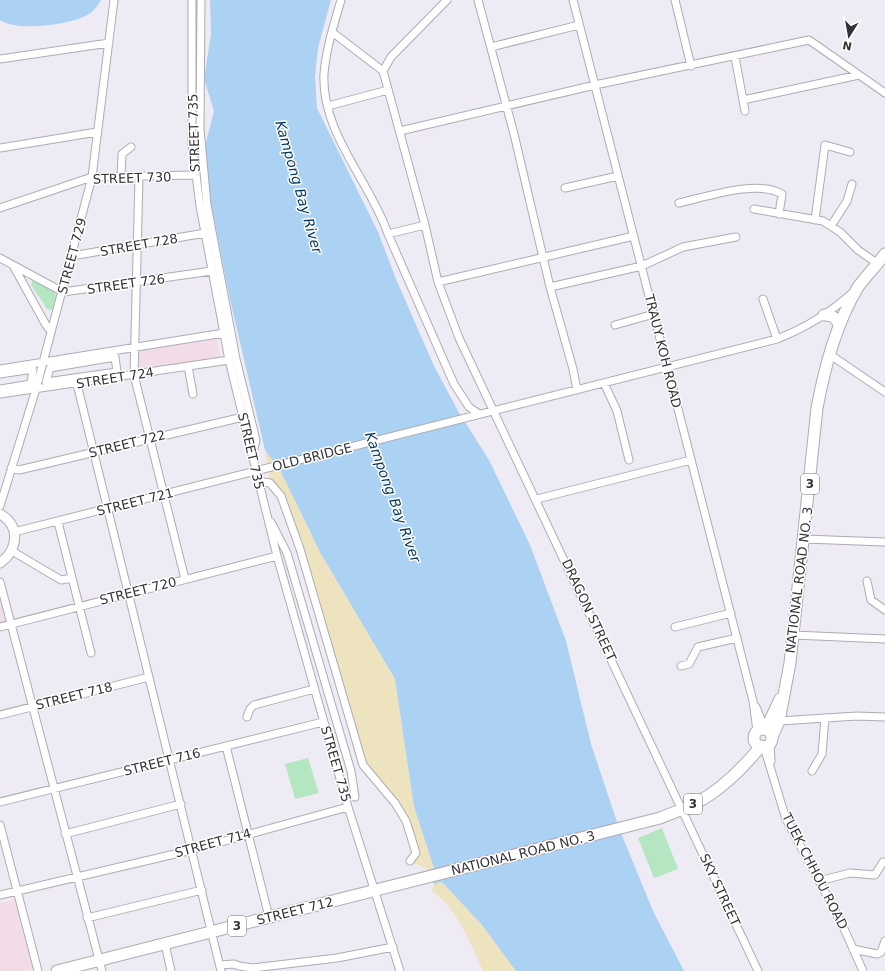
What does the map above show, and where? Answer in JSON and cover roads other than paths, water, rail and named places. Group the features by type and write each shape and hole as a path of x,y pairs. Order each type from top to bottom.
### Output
{"highway":[{"name":"3","path":"859,286 885,254"},
{"name":"NATIONAL ROAD NO. 3","path":"785,690 804,539 817,408 829,354 839,326 859,286"},
{"path":"824,315 834,317 838,321 839,326"},
{"name":"3","path":"764,738 785,690"},
{"name":"3","path":"682,809 712,793 746,764 764,738 779,721 785,690"},
{"name":"NATIONAL ROAD NO. 3","path":"416,880 630,827 660,818 682,809"},
{"name":"STREET 712","path":"57,971 100,966 165,944 416,880"}],"main road":[{"path":"0,514 7,519 14,532 15,542 12,551 0,563"}],"street":[{"name":"STREET 729","path":"0,506 36,389 92,177 114,0"},
{"name":"STREET 735","path":"192,0 192,129 196,175 205,233 229,360 277,556 323,722 348,807 400,971"},
{"path":"201,0 200,129 203,175 236,359 256,440 252,457"},
{"path":"341,0 332,32 324,75 328,106 337,132 388,234 454,384 477,415"},
{"path":"332,32 383,71 391,57 447,0"},
{"path":"478,0 506,106 542,257 566,342 577,390"},
{"name":"TRAUY KOH ROAD","path":"573,0 753,701 760,713 764,738"},
{"path":"676,0 691,66"},
{"path":"491,47 579,25"},
{"path":"400,132 506,106 809,40 885,93"},
{"path":"0,59 109,43"},
{"path":"735,56 745,111"},
{"name":"DRAGON STREET","path":"383,71 425,224 438,282 459,338 537,499 682,809"},
{"path":"743,100 859,74"},
{"path":"328,106 388,90"},
{"path":"0,148 97,132"},
{"path":"815,220 825,145 850,152"},
{"path":"121,178 122,154 131,147"},
{"name":"STREET 730","path":"0,208 92,177 121,178 196,175"},
{"path":"565,188 618,176"},
{"path":"139,177 134,375 148,438 185,579"},
{"path":"831,226 847,201 852,184"},
{"path":"679,203 755,188 782,194 778,214"},
{"path":"754,209 815,220 823,220 878,264"},
{"path":"388,234 425,224"},
{"name":"STREET 728","path":"72,256 205,233"},
{"path":"438,282 634,236"},
{"path":"550,287 642,266 683,246 736,237"},
{"path":"0,258 62,292"},
{"path":"14,266 46,325 51,331"},
{"name":"STREET 726","path":"62,292 137,283 212,271"},
{"name":"OLD BRIDGE","path":"256,472 494,410 777,339 800,330 824,315 859,286"},
{"path":"763,299 777,339"},
{"path":"615,325 654,314"},
{"path":"0,369 224,334"},
{"path":"829,354 885,392"},
{"path":"115,357 118,372 46,382 50,368 115,357"},
{"name":"STREET 724","path":"0,394 76,384 229,360"},
{"path":"188,366 193,394"},
{"path":"0,374 33,369 30,384 0,389"},
{"path":"604,383 617,411 629,460"},
{"path":"76,384 221,968 234,964 253,968 337,958 393,947"},
{"name":"STREET 722","path":"11,468 18,470 148,438 243,417"},
{"path":"537,499 691,460"},
{"name":"STREET 721","path":"14,532 256,472"},
{"path":"258,481 270,483 280,496 300,549 363,765 395,803 406,821 416,853 410,861"},
{"path":"267,516 287,553 351,771 354,797"},
{"path":"58,522 91,653"},
{"path":"804,539 885,542"},
{"path":"12,551 61,580 72,578"},
{"name":"STREET 720","path":"0,627 277,556"},
{"path":"867,581 871,600 885,610"},
{"path":"0,582 100,966"},
{"path":"675,627 731,613"},
{"path":"793,635 885,639"},
{"path":"681,666 689,664 698,647 737,638"},
{"name":"STREET 718","path":"0,715 149,677"},
{"path":"247,717 250,709 254,705 314,688"},
{"path":"779,721 885,716"},
{"path":"812,771 822,754 825,718"},
{"name":"STREET 716","path":"0,802 323,722"},
{"name":"TUEK CHHOU ROAD","path":"764,738 771,769 786,819 820,881 863,971"},
{"path":"226,746 269,917"},
{"path":"65,834 181,804"},
{"name":"STREET 714","path":"0,895 192,850 348,807"},
{"name":"SKY STREET","path":"682,809 758,971"},
{"path":"0,825 38,971"},
{"path":"820,881 850,873 875,875 883,862"},
{"path":"87,918 202,890"},
{"path":"853,949 878,954 881,952 885,941"},
{"path":"165,944 171,971"}],"water":[{"path":"0,0 101,0 93,11 81,18 44,26 19,26 8,24 0,20"},
{"name":"Kampong Bay River","path":"210,0 331,0 318,48 315,76 317,108 378,232 396,279 434,366 458,411 489,460 530,545 566,641 591,744 619,828 653,911 684,971 516,971 482,925 442,882 434,884 428,870 434,868 414,807 395,679 321,554 281,472 265,450 229,295 211,203 204,150 214,111 204,79 211,34"}]}
